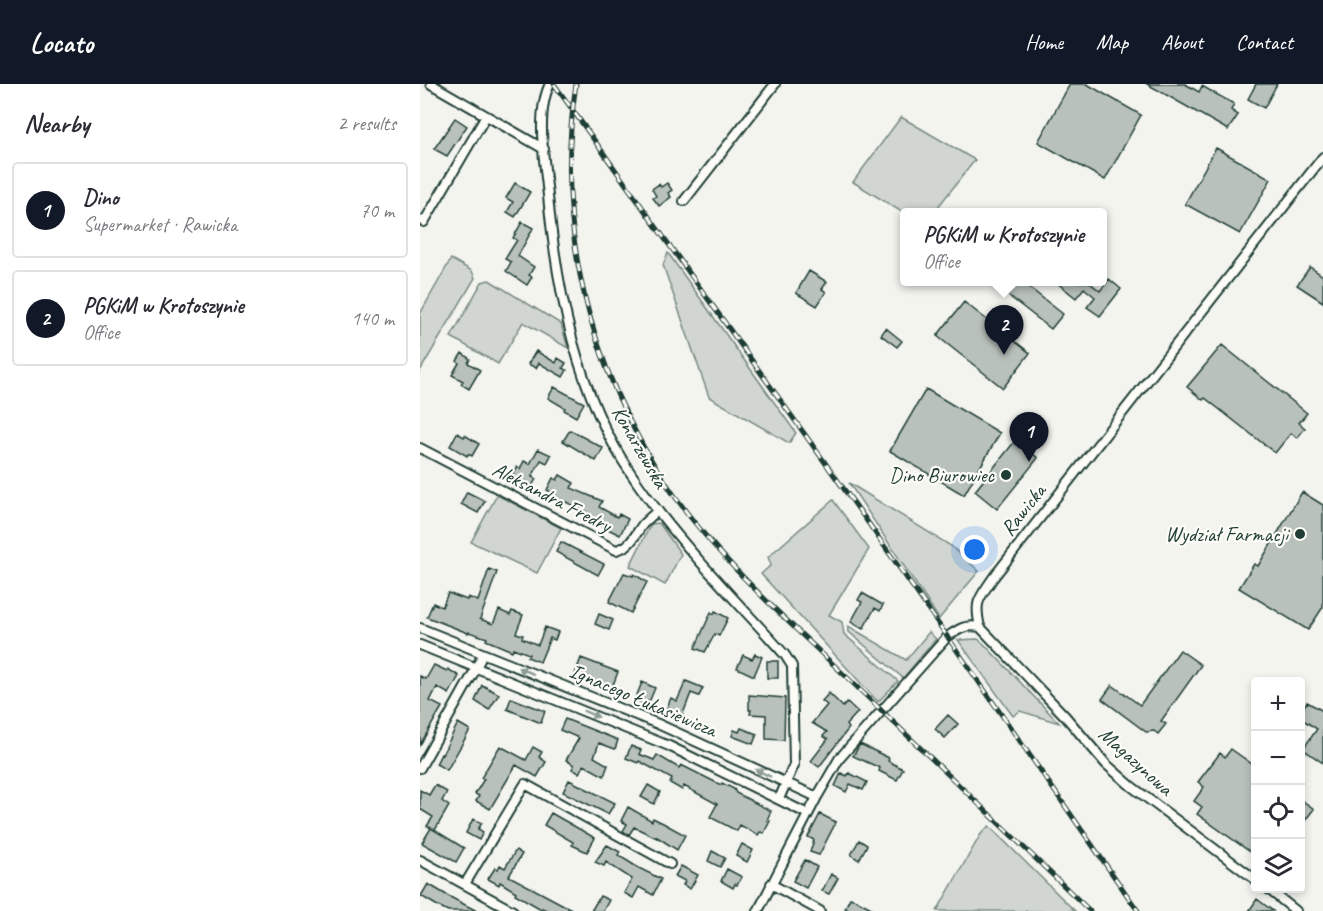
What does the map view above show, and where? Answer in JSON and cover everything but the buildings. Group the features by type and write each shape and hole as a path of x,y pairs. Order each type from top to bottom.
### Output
{"street":[{"path":"432,84 544,149"},
{"name":"Konarzewska","path":"550,84 545,93 543,108 544,149 553,250 566,317 580,367 603,422 630,473 657,511 785,655 792,666 794,765 787,784"},
{"path":"684,201 776,84"},
{"path":"420,220 423,222 486,116"},
{"name":"Rawicka","path":"980,627 976,609 978,600 993,578 1323,157"},
{"name":"Aleksandra Fredry","path":"420,448 616,550 631,543 643,525 657,511"},
{"path":"758,911 817,797 839,759 853,741 947,637 961,627 970,625 980,627"},
{"name":"Magazynowa","path":"980,627 1065,716 1106,764 1131,786 1251,876"},
{"name":"Ignacego Łukasiewicza","path":"420,628 669,729 817,797"},
{"name":"Ignacego Łukasiewicza","path":"420,645 663,743 808,814"},
{"path":"420,768 483,654"},
{"path":"663,743 669,729"},
{"path":"465,884 525,784 670,864"},
{"path":"779,799 787,784"},
{"path":"420,860 513,911"},
{"path":"771,884 820,911"},
{"path":"1273,893 1296,911"}],"shaded area":[{"path":"901,117 975,160 937,208 900,208 900,211 853,182"},
{"path":"668,253 796,433 789,443 709,397 663,265"},
{"path":"451,259 472,271 475,278 420,371 420,314"},
{"path":"489,280 561,324 568,348 523,322 498,364 451,337 482,282"},
{"path":"849,483 951,546 979,571 939,619"},
{"path":"497,495 561,528 537,573 471,542"},
{"path":"833,500 869,549 829,615 842,622 844,634 898,681 878,702 761,574 771,565 768,557"},
{"path":"659,523 681,554 665,585 630,566 651,524"},
{"path":"848,626 906,660 929,632 936,639 903,678 849,632"},
{"path":"978,639 1059,723 1020,711 1013,716 958,640"},
{"path":"989,826 1075,911 937,911 981,834"}],"railway":[{"path":"554,84 869,524 1138,911"},
{"path":"576,84 570,142 570,200 577,257 589,313 607,368 630,420 658,471 691,518 750,584 1090,911"}],"place":[{"name":"PGKiM w Krotoszynie","path":"1004,355"},
{"name":"Dino","path":"1029,462"},
{"name":"Dino Biurowiec","path":"1006,475"},
{"name":"Wydział Farmacji","path":"1300,534"}]}
